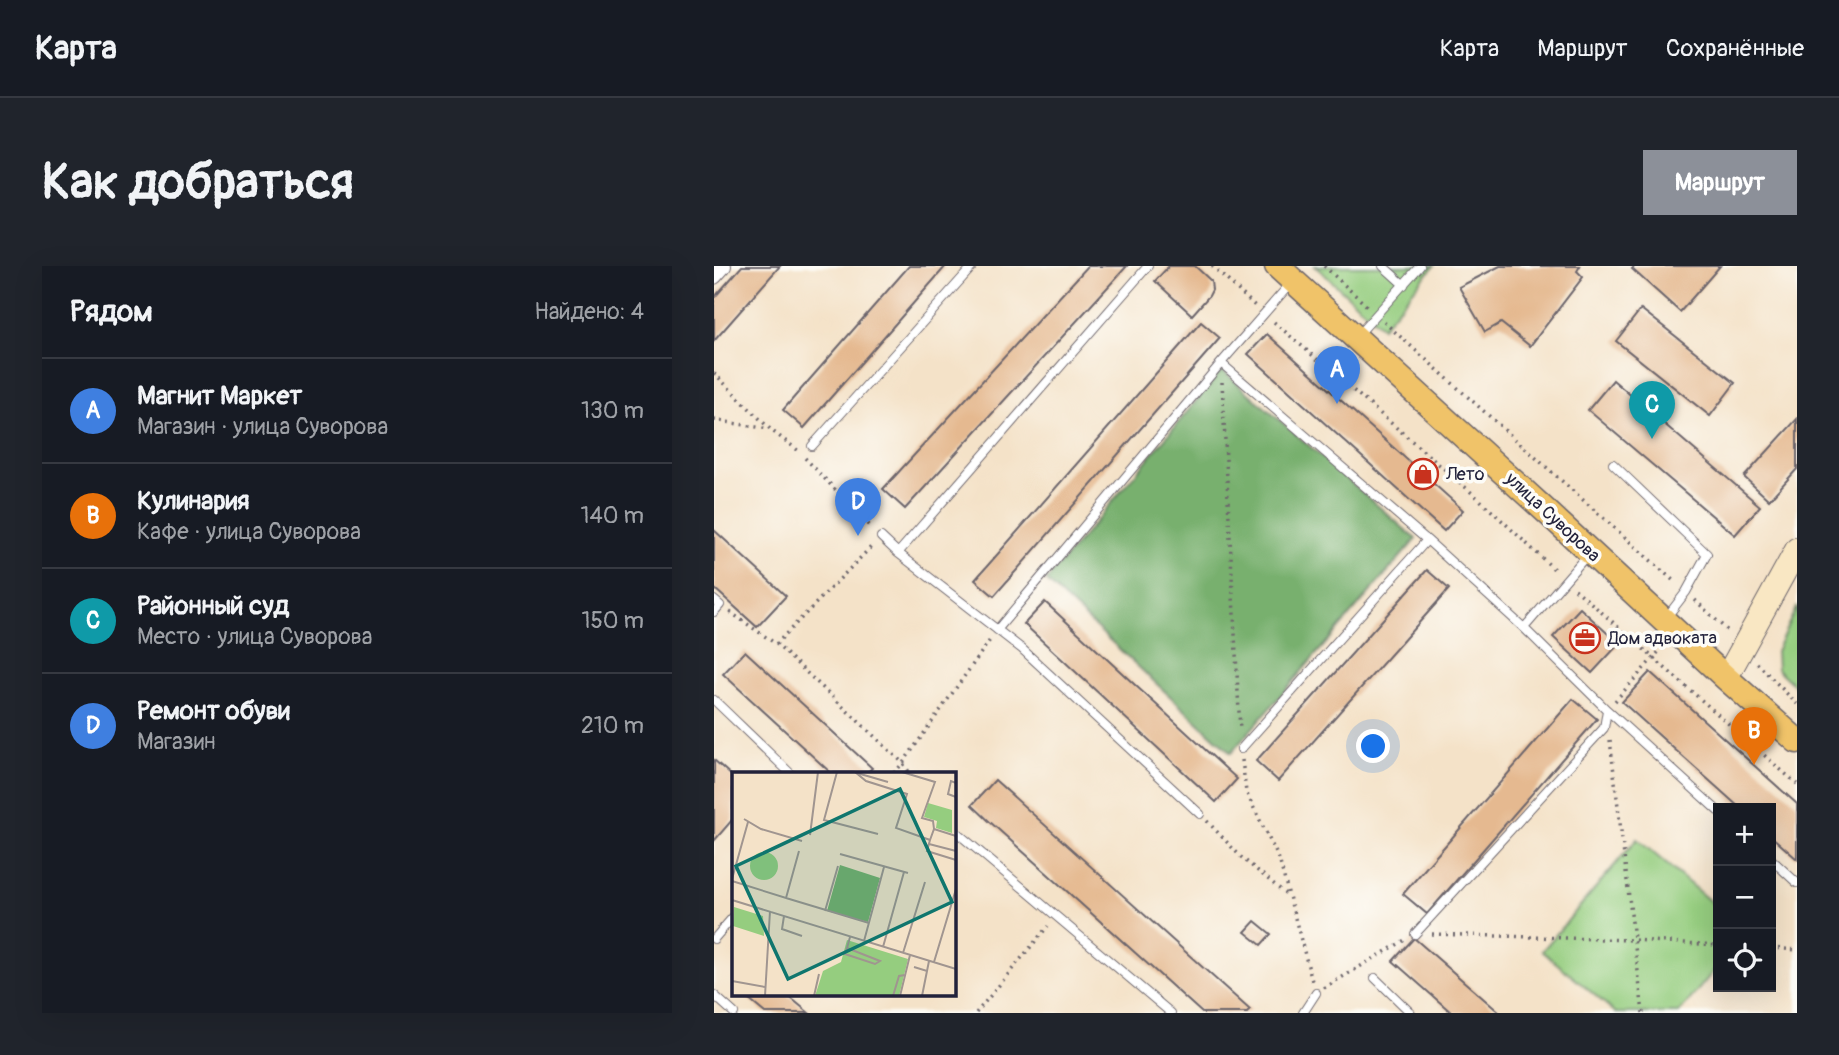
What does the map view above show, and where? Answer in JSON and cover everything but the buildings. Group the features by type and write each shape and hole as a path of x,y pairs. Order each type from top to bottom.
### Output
{"main road":[{"name":"улица Суворова","path":"1285,273 1797,741"},
{"path":"1726,678 1797,549"}],"street":[{"path":"714,276 723,266"}],"lane":[{"path":"812,446 973,266"},
{"path":"898,553 1148,266"},
{"path":"1383,266 1404,285"},
{"path":"1355,338 1420,266"},
{"path":"997,630 1263,313 1285,273"},
{"path":"1221,363 1427,540 1713,806"},
{"path":"1613,464 1707,554 1670,626"},
{"path":"881,537 1022,649 1200,814"},
{"path":"1241,749 1427,540"},
{"path":"1524,628 1590,551"},
{"path":"714,700 789,772"},
{"path":"1415,933 1604,728 1607,710"},
{"path":"956,832 1171,1013"},
{"path":"1776,864 1797,883"},
{"path":"714,939 732,918"},
{"path":"1375,978 1411,1013"},
{"path":"1303,1013 1316,993"},
{"path":"714,995 734,1013"}],"path":[{"path":"1212,266 1479,499 1565,580 1797,784"},
{"path":"1324,266 1734,637"},
{"path":"1221,363 1241,749 1246,792 1279,859 1316,993 1415,933 1713,945"},
{"path":"714,373 771,430 795,448 881,537 776,644"},
{"path":"714,420 771,430"},
{"path":"716,606 776,644 909,772"},
{"path":"1643,1013 1607,710 1654,657 1670,626"},
{"path":"895,772 904,764 997,630"},
{"path":"1755,661 1797,704"},
{"path":"1200,814 1241,857 1288,895"},
{"path":"976,1013 1056,916"},
{"path":"1776,948 1797,950"}],"green space":[{"path":"1315,266 1434,266 1382,327"},
{"path":"1222,370 1416,539 1231,753 1046,581"},
{"path":"1797,606 1797,688 1777,669 1776,651"},
{"path":"1637,839 1713,904 1713,972 1679,1013 1616,1013 1542,951"}],"place":[{"name":"Магнит Маркет","path":"1337,404"},
{"name":"Районный суд","path":"1652,439"},
{"name":"Лето","path":"1423,474"},
{"name":"Ремонт обуви","path":"858,536"},
{"name":"Дом адвоката","path":"1585,638"},
{"name":"Кулинария","path":"1754,765"}]}
